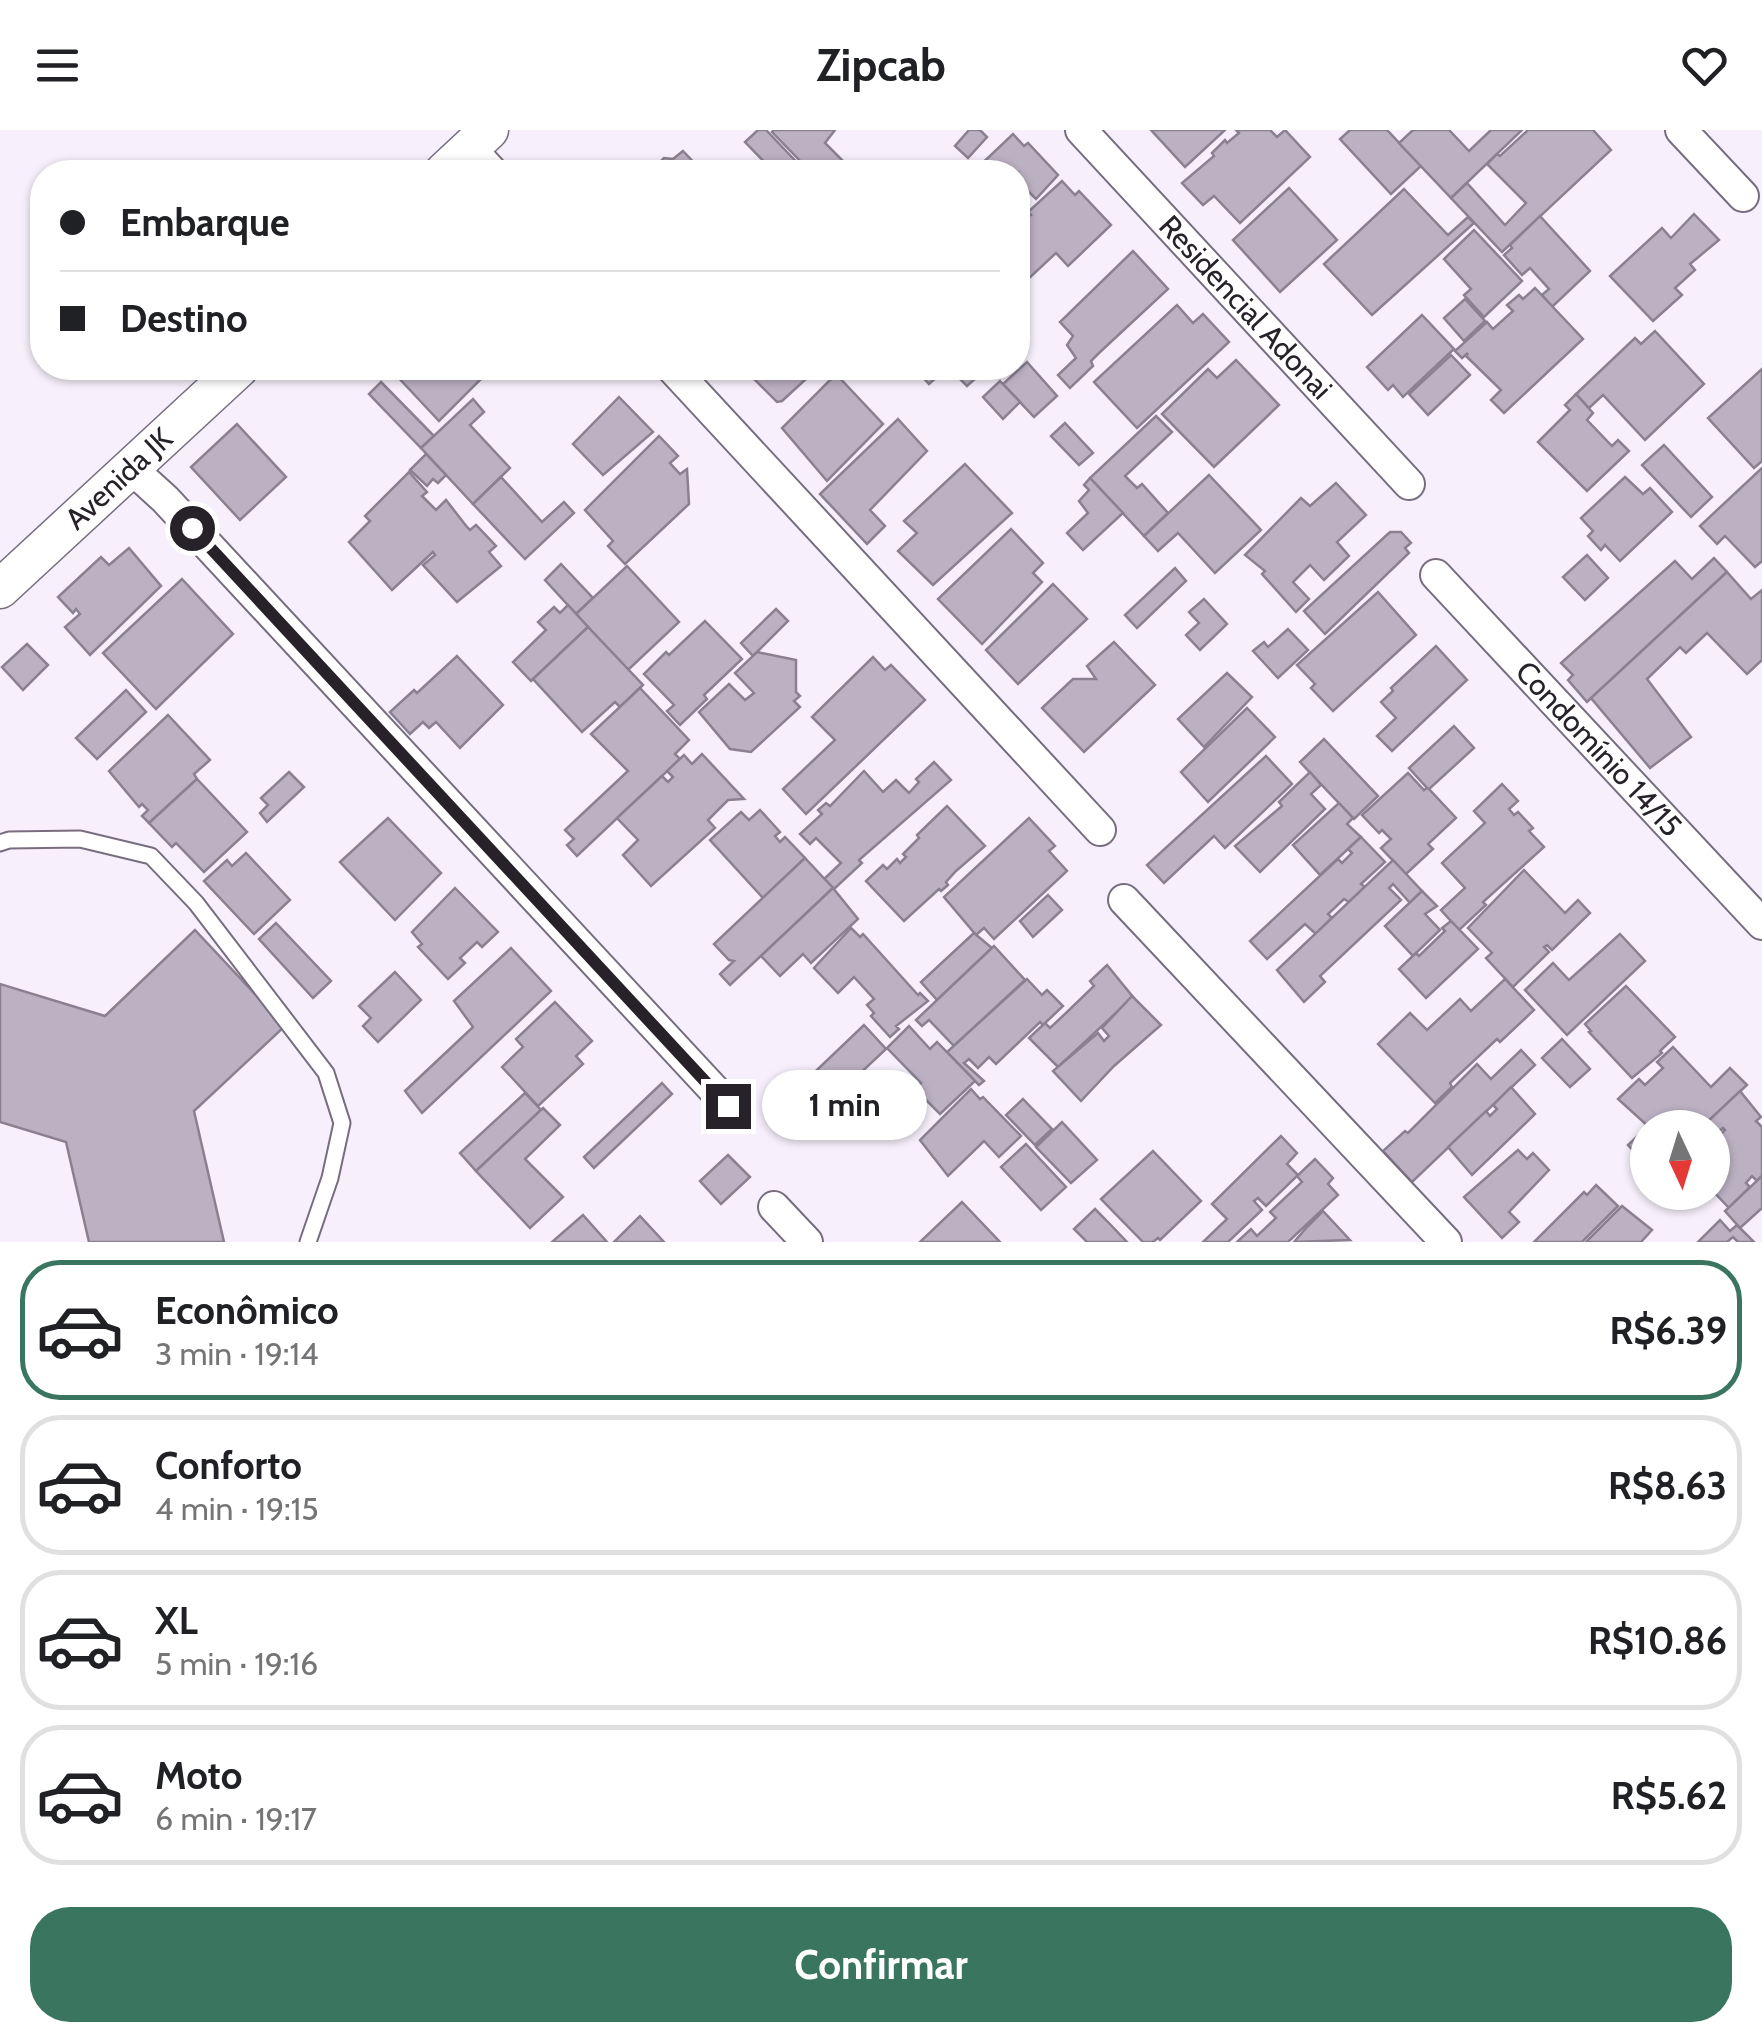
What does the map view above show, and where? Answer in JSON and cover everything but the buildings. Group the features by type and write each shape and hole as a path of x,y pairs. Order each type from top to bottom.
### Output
{"street":[{"name":"Residencial Adonai","path":"1081,130 1409,484"},
{"path":"1681,130 1743,196"},
{"name":"Avenida JK","path":"0,589 226,380"},
{"path":"683,380 1100,830"},
{"path":"132,469 192,528 728,1106"},
{"name":"Condomínio 14/15","path":"1436,575 1762,924"},
{"path":"1124,900 1446,1242"},
{"path":"774,1206 807,1242"}],"lane":[{"path":"0,844 9,840 80,839 151,856 196,902 326,1073 342,1123 330,1178 308,1242"}],"route":[{"path":"192,528 728,1106"}]}
